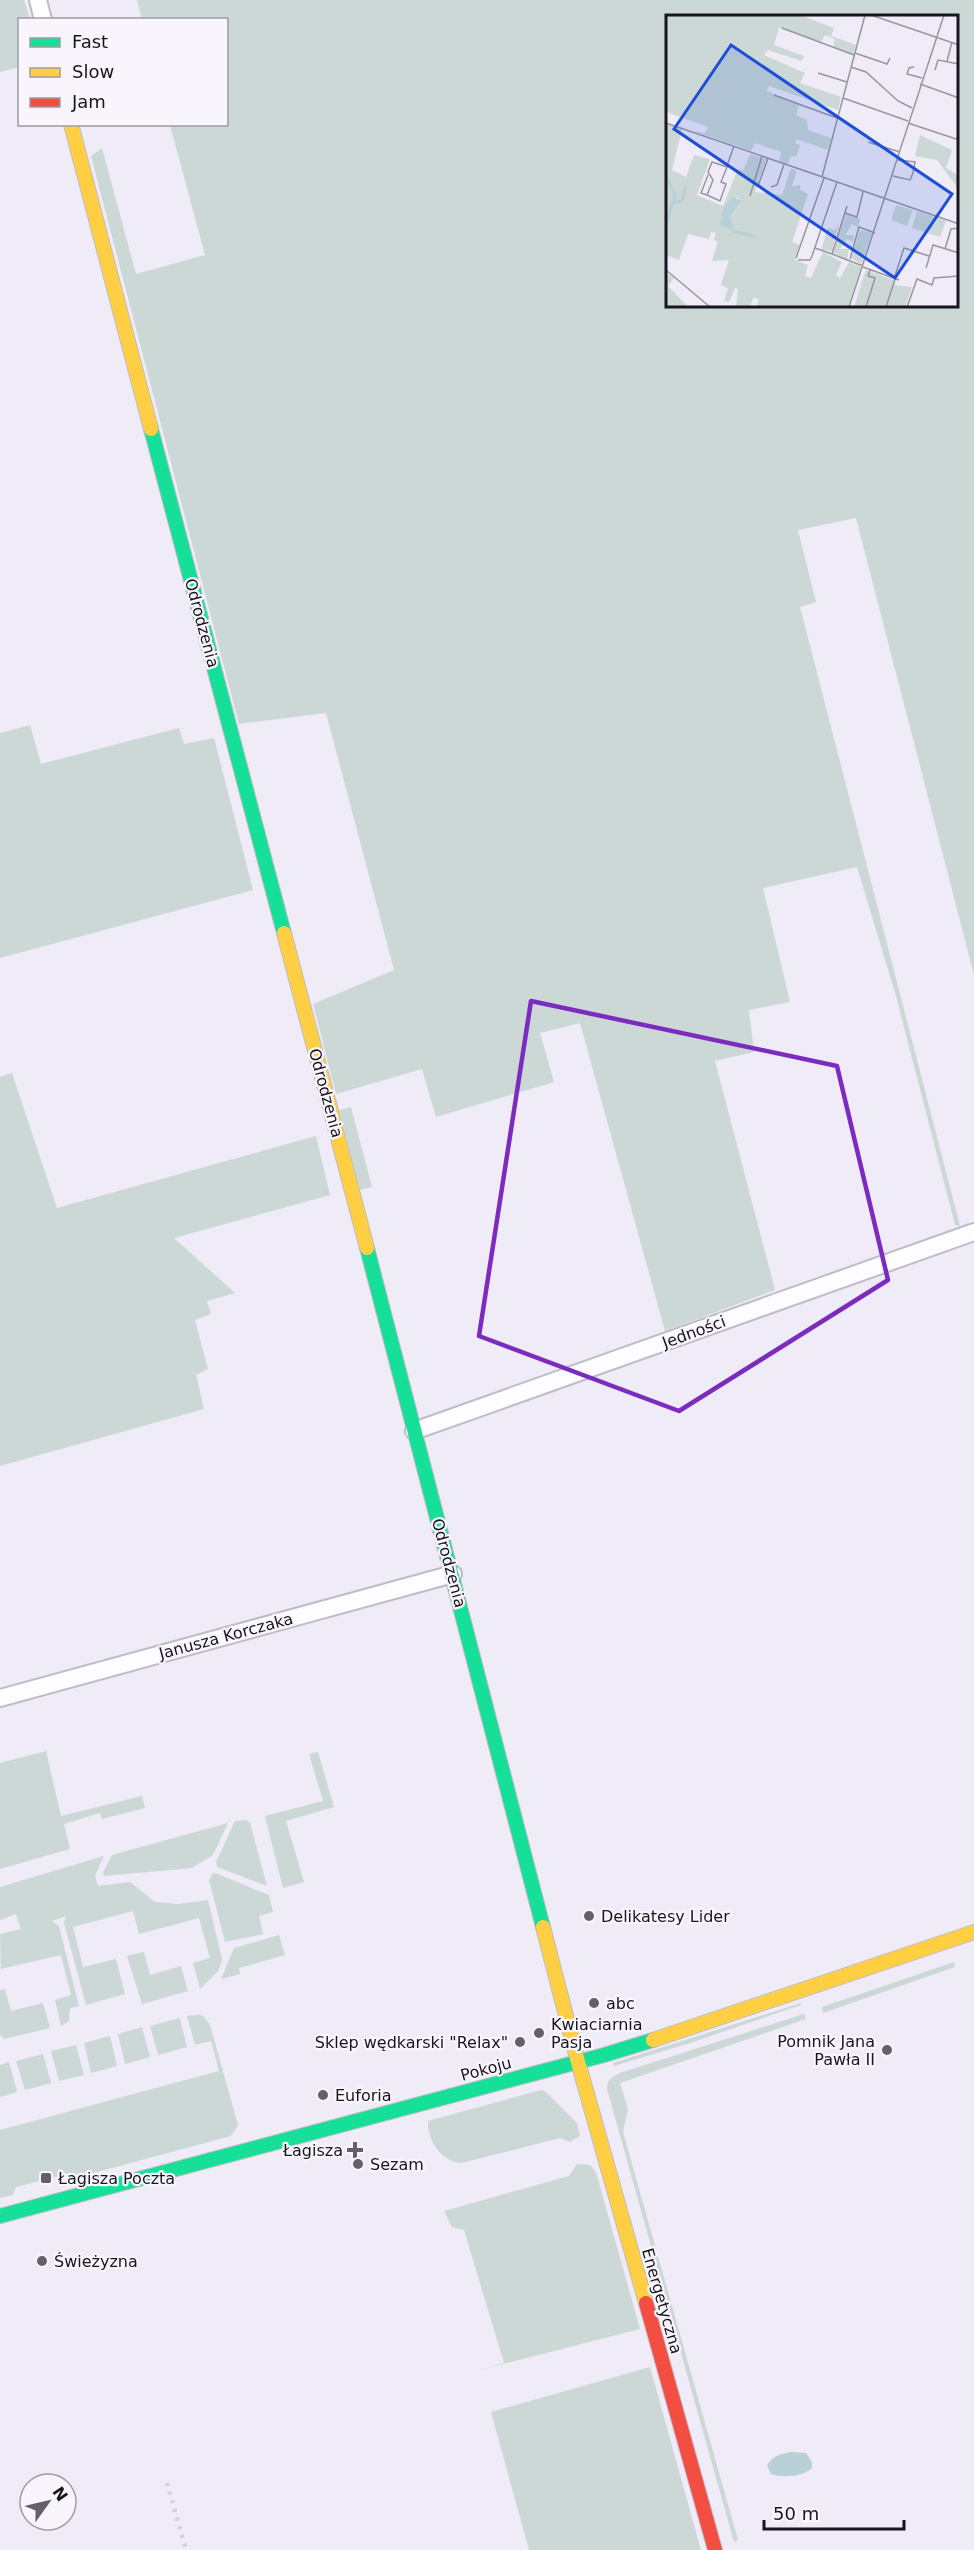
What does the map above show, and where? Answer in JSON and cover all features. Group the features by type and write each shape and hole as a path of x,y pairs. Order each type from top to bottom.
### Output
{"street":[{"path":"38,0 42,18"},
{"name":"Odrodzenia","path":"72,126 453,1574 578,2062"},
{"name":"Jedności","path":"414,1431 974,1232"},
{"name":"Janusza Korczaka","path":"0,1698 453,1574"},
{"name":"Pokoju","path":"0,2216 578,2062 704,2024 974,1932"},
{"name":"Energetyczna","path":"578,2062 715,2550"}],"highlighted area":[{"path":"531,1001 837,1066 888,1280 679,1411 479,1336"}],"shaded area":[{"path":"0,0 24,0 30,18 18,18 18,67 0,72"},
{"path":"137,0 974,0 974,975 856,518 798,530 816,602 800,607 960,1226 955,1225 896,996 857,867 763,888 790,1002 749,1010 754,1052 715,1061 775,1290 665,1331 580,1023 540,1033 554,1082 436,1117 422,1069 336,1094 313,1004 394,970 326,713 239,724 91,156 102,148 136,274 205,255 170,126 228,126 228,18 142,18"},
{"path":"30,725 41,764 179,728 184,744 214,738 253,890 0,958 0,733"},
{"path":"12,1073 57,1208 316,1136 330,1195 174,1238 235,1293 207,1301 211,1314 195,1320 208,1369 196,1375 204,1409 0,1466 0,1077"},
{"path":"351,1107 372,1187 360,1190 339,1110"},
{"path":"46,1751 61,1816 142,1796 145,1808 102,1819 100,1813 64,1824 70,1849 0,1869 0,1763"},
{"path":"318,1752 334,1807 286,1821 304,1882 283,1888 265,1816 323,1801 309,1754"},
{"path":"246,1820 250,1823 267,1886 217,1867 216,1862 235,1821"},
{"path":"228,1823 213,1855 192,1868 104,1876 103,1872 112,1855"},
{"path":"104,1856 95,1876 98,1886 130,1882 155,1902 179,1904 208,1900 222,1959 219,1970 200,1989 193,1963 210,1958 199,1918 139,1934 133,1911 73,1927 83,1967 116,1959 125,1994 86,2005 64,1923 66,1916 52,1921 59,1926 79,2006 70,2008 69,2021 61,2026 55,2000 71,1995 61,1955 1,1969 0,1934 21,1929 16,1914 0,1920 0,1887"},
{"path":"215,1873 269,1895 273,1912 259,1916 263,1934 225,1942 209,1880"},
{"path":"279,1935 285,1955 239,1968 240,1974 221,1979 234,1948"},
{"path":"144,1952 150,1975 181,1966 188,1991 142,2004 127,1956"},
{"path":"954,1962 955,1967 823,2013 822,2007"},
{"path":"5,1989 11,2011 43,2003 50,2028 4,2039 0,2035 0,1990"},
{"path":"801,2003 801,2005 687,2044 614,2066 613,2063"},
{"path":"804,2014 806,2019 620,2083 628,2109 623,2132 738,2540 734,2542 607,2086 610,2079 620,2073"},
{"path":"187,2016 203,2016 210,2025 238,2125 231,2136 82,2176 70,2173 16,2187 13,2195 0,2198 0,2130 219,2071 211,2041 195,2045"},
{"path":"180,2018 187,2047 158,2055 150,2026"},
{"path":"142,2027 150,2057 125,2064 118,2034"},
{"path":"110,2036 117,2066 91,2073 84,2043"},
{"path":"76,2045 84,2075 59,2081 51,2051"},
{"path":"43,2054 51,2083 25,2090 16,2061"},
{"path":"9,2062 17,2092 0,2097 0,2065"},
{"path":"541,2090 546,2092 577,2123 580,2136 570,2142 560,2138 461,2163 447,2158 433,2142 428,2121"},
{"path":"577,2164 590,2165 596,2172 640,2329 480,2370 504,2363 464,2230 452,2227 444,2211 569,2176"},
{"path":"650,2367 701,2550 529,2550 491,2412"}],"water":[{"path":"806,2453 812,2462 812,2468 793,2476 771,2474 767,2466 771,2460 781,2454"}],"railway":[{"path":"167,2483 186,2550"}],"traffic: fast":[{"path":"151,429 284,933"},
{"path":"367,1248 543,1927"},
{"path":"0,2216 653,2040"}],"traffic: slow":[{"path":"72,126 151,429"},
{"path":"284,933 367,1248"},
{"path":"543,1927 578,2062 646,2303"},
{"path":"653,2040 974,1932"}],"traffic: jam":[{"path":"646,2303 715,2550"}],"place":[{"name":"Delikatesy Lider","path":"589,1916"},
{"name":"abc","path":"594,2003"},
{"name":"Kwiaciarnia Pasja","path":"539,2033"},
{"name":"Sklep wędkarski \"Relax\"","path":"520,2042"},
{"name":"Pomnik Jana Pawła II","path":"887,2050"},
{"name":"Euforia","path":"323,2095"},
{"name":"Łagisza","path":"355,2150"},
{"name":"Sezam","path":"358,2164"},
{"name":"Łagisza Poczta","path":"46,2178"},
{"name":"Świeżyzna","path":"42,2261"}]}
